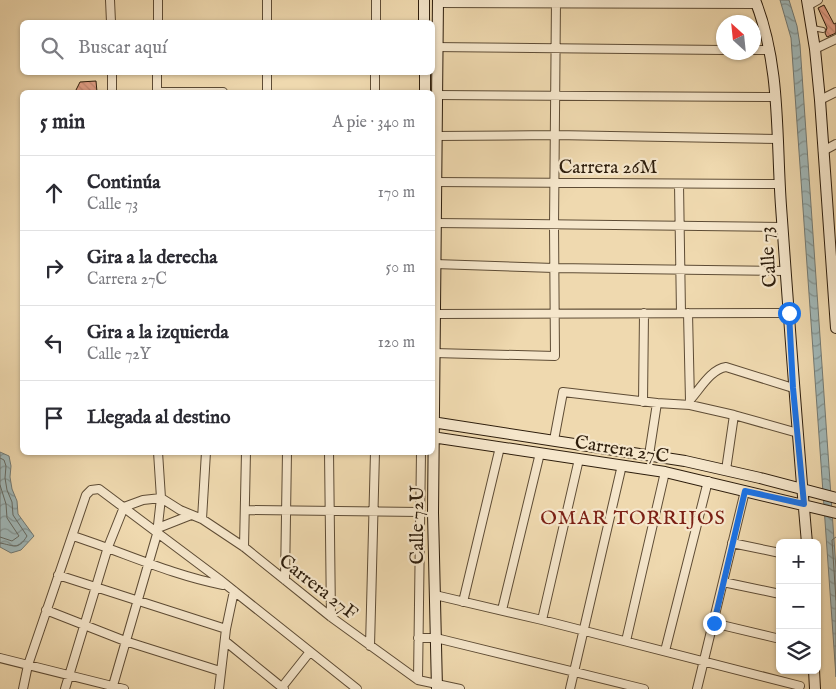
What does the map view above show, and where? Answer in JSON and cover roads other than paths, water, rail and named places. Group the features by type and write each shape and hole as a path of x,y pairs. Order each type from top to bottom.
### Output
{"street":[{"path":"110,0 111,20"},
{"path":"158,0 158,20"},
{"path":"267,0 267,20"},
{"path":"376,0 376,20"},
{"path":"424,0 424,20"},
{"path":"438,1 755,2"},
{"name":"Calle 72U","path":"435,314 437,95 435,47 438,1"},
{"path":"435,353 554,356 556,1"},
{"name":"Calle 73","path":"755,2 770,50 776,97 793,388 807,539"},
{"path":"811,2 833,263 836,328"},
{"path":"815,49 826,44 834,37"},
{"path":"435,47 716,50"},
{"path":"761,50 770,50"},
{"path":"112,75 112,90"},
{"path":"157,75 157,90"},
{"path":"267,75 267,90"},
{"path":"375,75 375,90"},
{"path":"424,75 425,90"},
{"path":"820,100 836,92"},
{"path":"437,95 776,97"},
{"path":"437,136 555,135 778,139"},
{"path":"823,151 836,144"},
{"name":"Carrera 26M","path":"436,182 780,184"},
{"path":"679,184 681,270 690,403"},
{"path":"436,224 783,227"},
{"path":"435,264 554,268 786,271"},
{"path":"642,402 644,313"},
{"path":"435,314 789,313"},
{"path":"690,403 720,368 726,367 793,388"},
{"path":"554,440 563,392 642,402 690,403 798,433"},
{"path":"649,455 657,403"},
{"path":"726,470 734,415"},
{"name":"Carrera 27C","path":"435,422 649,455 726,470 802,489"},
{"name":"Carrera 27C","path":"435,437 665,472 804,504"},
{"path":"463,602 500,446"},
{"path":"502,610 540,453"},
{"path":"112,688 157,531 161,498 158,455"},
{"path":"202,519 206,455"},
{"path":"244,547 246,455"},
{"path":"285,580 287,455"},
{"path":"329,455 331,617"},
{"path":"370,646 375,455"},
{"name":"Calle 72U","path":"418,680 421,455"},
{"name":"Calle 72U","path":"433,455 437,686"},
{"path":"542,620 578,459"},
{"path":"570,689 622,465"},
{"path":"626,641 665,472"},
{"path":"665,651 708,481"},
{"path":"23,689 28,665 86,495 91,490 99,489 157,531 357,689"},
{"path":"802,489 836,498"},
{"path":"697,689 745,491"},
{"path":"65,689 108,547 124,507 143,500 161,498"},
{"name":"Carrera 27F","path":"161,498 202,519 244,547 331,617 418,680 437,686 460,689"},
{"path":"804,504 836,512"},
{"path":"246,510 420,512"},
{"path":"157,531 191,515"},
{"path":"73,536 194,579 226,585"},
{"path":"732,543 776,552"},
{"path":"58,575 226,629"},
{"path":"723,582 776,593"},
{"path":"219,689 226,629 234,591"},
{"path":"434,595 502,610 800,686"},
{"path":"46,610 125,641 220,671"},
{"path":"714,623 776,638"},
{"path":"418,638 436,638 644,689"},
{"path":"225,641 283,688 310,653"},
{"path":"0,658 112,688 124,689"},
{"path":"814,674 815,689"}],"lane":[{"path":"812,28 823,30"}],"water":[{"path":"780,0 789,0 797,26 800,45 836,569 836,677 791,38"},
{"path":"0,452 9,456 11,466 10,477 17,501 18,514 34,536 21,550 11,553 0,547"}],"district":[{"name":"OMAR TORRIJOS","path":"633,517"}]}
